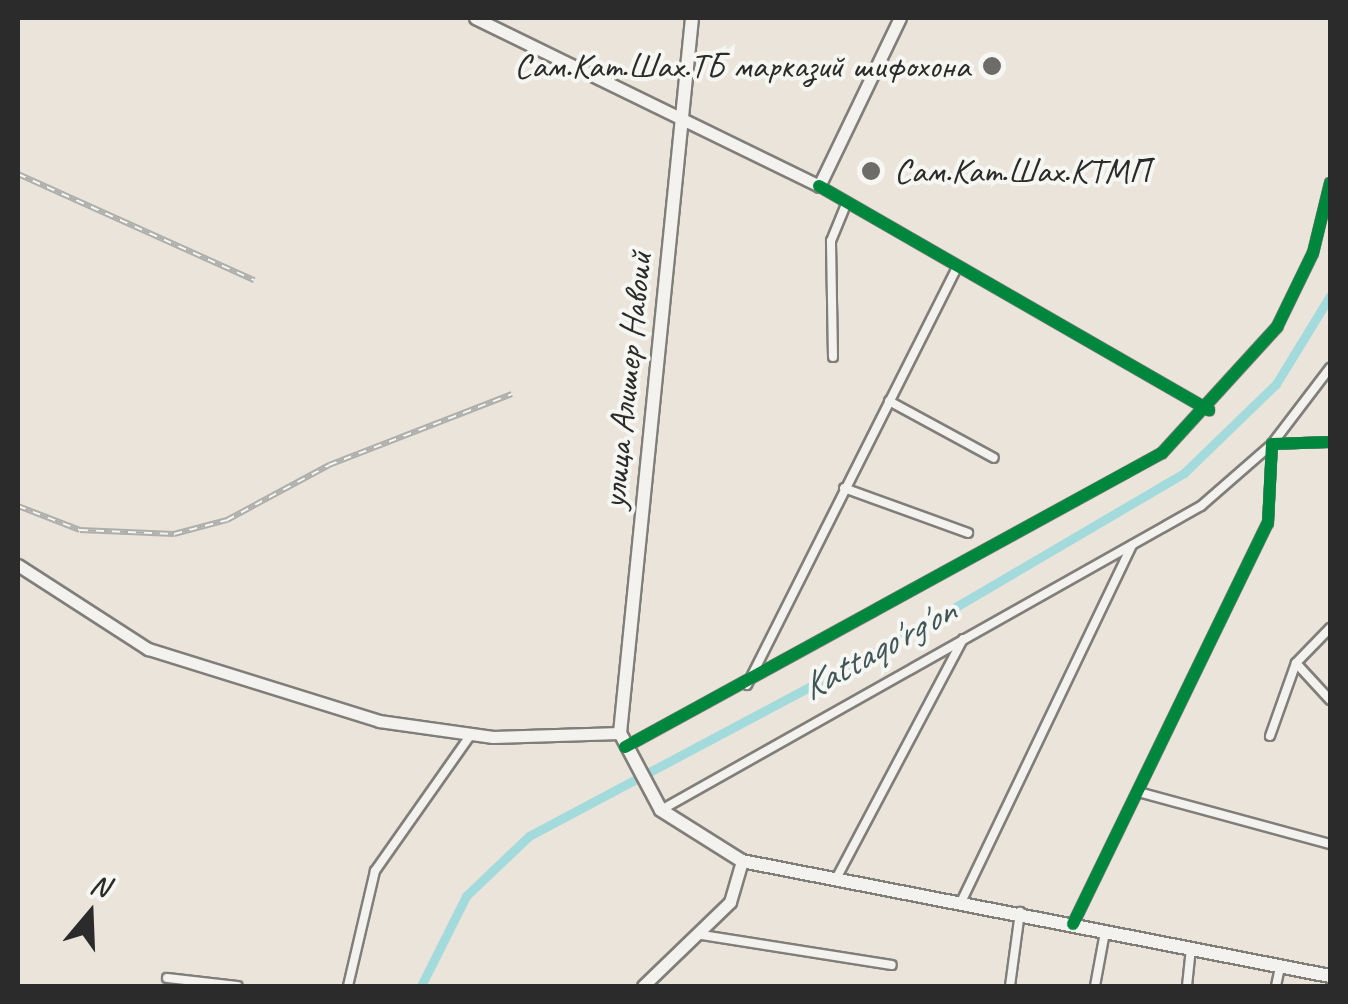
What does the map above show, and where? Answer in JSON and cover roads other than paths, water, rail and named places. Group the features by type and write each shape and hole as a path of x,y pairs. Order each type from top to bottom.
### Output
{"main road":[{"path":"475,18 819,186 900,18"},
{"name":"улица Алишер Навоий","path":"623,740 692,18"},
{"path":"18,565 148,649 380,721 470,736 623,740 661,810 742,860 963,898 1330,976"},
{"path":"643,986 702,935 730,902 742,860"}],"street":[{"path":"623,740 747,686 1162,453 1209,410 1296,293 1330,183"},
{"path":"819,186 1209,410"},
{"path":"833,357 832,241 847,202"},
{"path":"747,686 958,266"},
{"path":"661,810 1202,506 1272,444 1330,368"},
{"path":"888,401 994,458"},
{"path":"1272,444 1330,442"},
{"path":"1073,924 1268,524 1272,444"},
{"path":"844,488 968,533"},
{"path":"963,898 1132,544"},
{"path":"1270,736 1296,663 1330,628"},
{"path":"837,877 963,640"},
{"path":"1296,663 1330,700"},
{"path":"348,986 375,872 470,736"},
{"path":"1138,792 1330,844"},
{"path":"1010,986 1020,912"},
{"path":"1095,986 1105,931"},
{"path":"702,935 892,966"},
{"path":"1186,986 1192,949"},
{"path":"1276,986 1280,966"},
{"path":"167,978 238,986"}],"waterway":[{"name":"Kattaqo'rg'on","path":"421,986 466,896 529,836 913,632 1184,473 1276,384 1330,296"}],"railway":[{"path":"18,174 254,280"},
{"path":"18,506 80,530 174,534 227,520 329,465 512,394"}],"place":[{"name":"Сам.Кат.Шах.ТБ марказий шифохона","path":"992,66"},
{"name":"Сам.Кат.Шах.КТМП","path":"871,171"}]}
